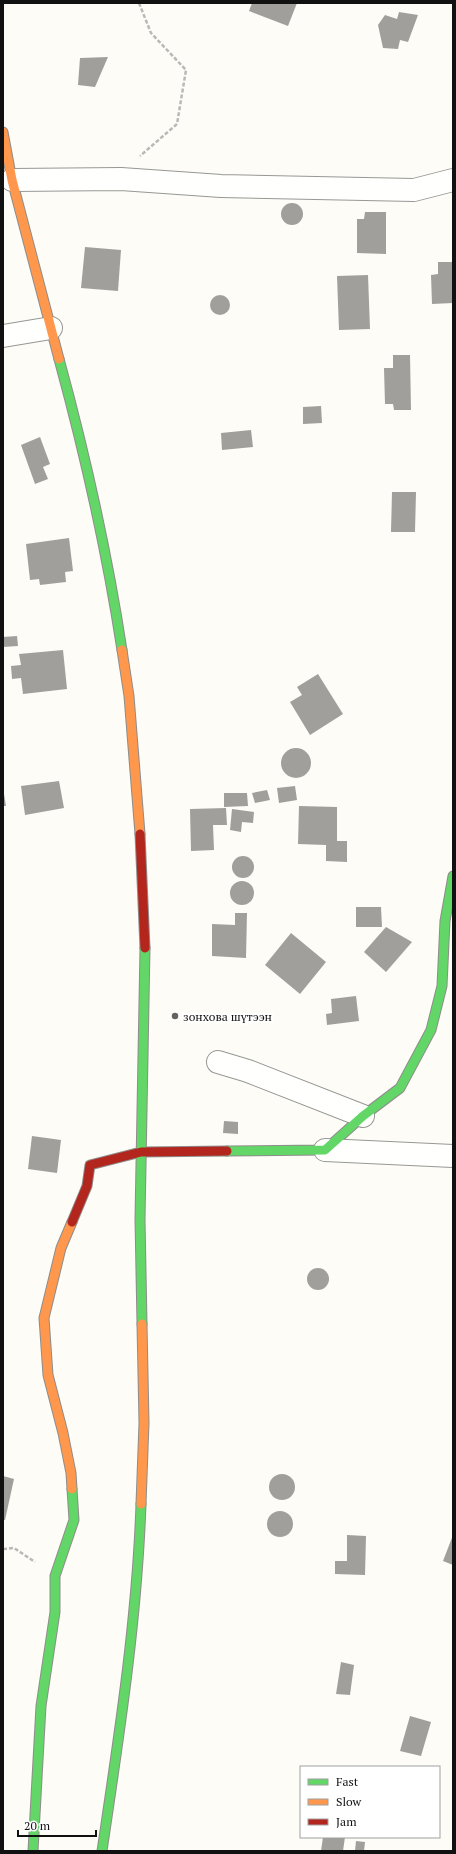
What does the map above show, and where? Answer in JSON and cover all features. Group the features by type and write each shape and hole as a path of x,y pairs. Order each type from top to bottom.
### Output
{"main road":[{"path":"3,132 12,180 71,402 112,586 129,696 140,823 145,947 140,1219 144,1422 139,1555 125,1698 102,1851"},
{"path":"33,1851 41,1706 55,1612 55,1576 74,1520 71,1473 63,1433 48,1375 44,1318 61,1248 87,1186 90,1165 141,1152 325,1150 363,1116 400,1088 431,1030 442,986 445,921 453,876"}],"street":[{"path":"12,180 113,180 221,186 414,190 453,180"},
{"path":"3,336 51,328"},
{"path":"218,1062 248,1071 363,1116"},
{"path":"325,1150 453,1156"}],"path":[{"path":"113,180 177,124 186,70 151,33 139,3"},
{"path":"3,1549 14,1548 55,1576"}],"building":[{"path":"252,3 297,3 288,26 249,11"},
{"path":"399,12 418,15 408,42 400,40 398,49 383,48 378,25 385,15 397,19"},
{"path":"108,57 95,87 78,85 80,58"},
{"path":"292,203 300,206 303,214 300,222 292,225 284,222 281,214 284,206"},
{"path":"365,212 386,212 386,254 357,253 357,219 364,219"},
{"path":"85,247 121,250 118,291 81,288"},
{"path":"438,262 453,262 453,303 432,304 431,275 438,274"},
{"path":"368,275 370,329 339,330 337,276"},
{"path":"216,295 224,295 230,301 230,309 224,315 216,315 210,309 210,301"},
{"path":"393,355 410,355 411,410 394,410 393,404 385,404 384,368 393,368"},
{"path":"321,406 322,423 303,424 303,407"},
{"path":"251,430 253,447 222,450 221,433"},
{"path":"40,437 50,464 43,467 48,479 35,484 21,445"},
{"path":"392,492 416,492 415,532 391,532"},
{"path":"69,538 73,571 65,572 66,582 40,585 39,579 30,580 26,544"},
{"path":"17,636 18,646 3,647 3,637"},
{"path":"63,650 67,689 23,694 21,678 12,679 11,666 21,665 19,654"},
{"path":"318,674 343,714 310,735 290,702 302,695 297,687"},
{"path":"296,748 307,752 311,763 307,774 296,778 285,774 281,763 285,752"},
{"path":"59,781 64,808 25,815 21,786"},
{"path":"295,786 297,800 279,803 277,788"},
{"path":"267,790 270,800 255,803 252,793"},
{"path":"224,793 247,793 248,806 224,807"},
{"path":"4,794 6,806 3,806"},
{"path":"299,806 337,807 337,841 347,841 347,862 326,861 326,845 298,844"},
{"path":"226,808 227,825 213,825 214,850 191,851 190,809"},
{"path":"232,809 254,812 253,823 242,822 241,832 230,830"},
{"path":"243,856 251,859 254,867 251,875 243,878 235,875 232,867 235,859"},
{"path":"242,881 251,884 254,893 251,902 242,905 233,902 230,893 233,884"},
{"path":"356,907 381,907 382,927 356,927"},
{"path":"235,913 247,913 246,958 212,956 212,924 235,925"},
{"path":"386,927 412,942 386,972 364,952"},
{"path":"291,933 326,962 300,994 265,965"},
{"path":"356,996 359,1021 327,1025 326,1014 332,1013 331,999"},
{"path":"224,1121 238,1122 238,1134 223,1133"},
{"path":"32,1136 61,1140 57,1173 28,1169"},
{"path":"318,1268 326,1271 329,1279 326,1287 318,1290 310,1287 307,1279 310,1271"},
{"path":"282,1474 292,1477 295,1487 292,1497 282,1500 272,1497 269,1487 272,1477"},
{"path":"3,1476 14,1479 5,1520 3,1520"},
{"path":"280,1511 290,1514 293,1524 290,1534 280,1537 270,1534 267,1524 270,1514"},
{"path":"347,1535 366,1536 365,1575 335,1574 335,1561 347,1561"},
{"path":"453,1535 453,1565 443,1561"},
{"path":"341,1662 354,1665 350,1695 336,1694"},
{"path":"410,1716 431,1722 421,1756 400,1751"},
{"path":"323,1838 345,1838 343,1851 321,1851"},
{"path":"356,1841 365,1842 364,1851 355,1851"}],"traffic: fast":[{"path":"59,359 95,503 122,650"},
{"path":"227,1151 325,1150 363,1116 400,1088 431,1030 442,986 445,921 453,876"},
{"path":"142,1324 140,1219 145,948"},
{"path":"33,1851 41,1706 55,1612 55,1576 74,1520 72,1489"},
{"path":"102,1851 121,1722 136,1591 141,1504"}],"traffic: slow":[{"path":"3,132 12,180 59,359"},
{"path":"122,650 129,696 140,834"},
{"path":"72,1222 61,1248 44,1318 48,1375 63,1433 71,1473 72,1489"},
{"path":"141,1504 144,1423 142,1324"}],"traffic: jam":[{"path":"140,834 145,948"},
{"path":"72,1222 87,1186 90,1165 141,1152 227,1151"}],"place":[{"name":"зонхова шүтээн","path":"175,1016"}]}
